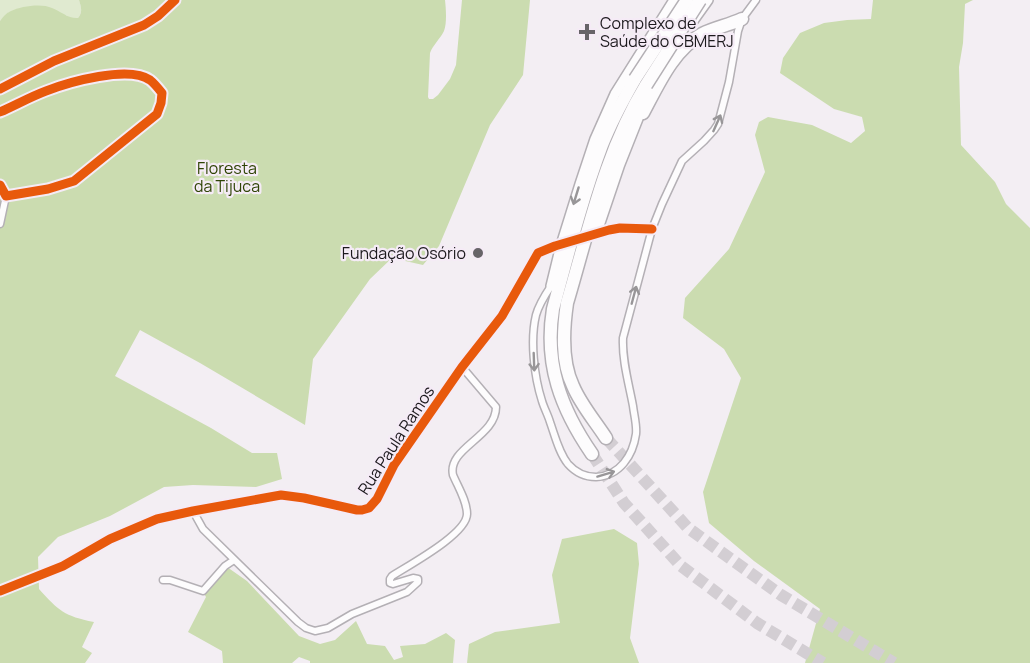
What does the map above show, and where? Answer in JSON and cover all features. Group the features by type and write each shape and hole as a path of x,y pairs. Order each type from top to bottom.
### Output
{"highway":[{"path":"606,438 573,388 568,375 564,331 567,303 605,174 640,82 687,0"},
{"path":"564,405 554,374 550,345 553,309 602,146 617,113 700,0"},
{"path":"618,165 630,147 643,114 664,75 684,48 705,33 742,19"},
{"path":"564,331 618,165 660,68"},
{"path":"551,286 542,336 548,374 573,424 592,454"}],"main road":[{"path":"551,286 561,245 595,139 615,94 674,0"},
{"path":"640,56 660,68 708,0"}],"street":[{"path":"0,89 54,61 144,25 159,16 175,0"},
{"path":"551,286 538,308 534,338 534,371 541,401 568,464 578,473 591,477 604,477 615,472 630,454 636,432 623,338 652,229 682,161 704,141 718,124 729,82 738,31 742,19 756,0"},
{"path":"0,112 30,97 64,85 116,74 148,78 162,93 157,114 74,180 48,189 6,196"},
{"path":"0,185 6,196 0,224"},
{"name":"Rua Paula Ramos","path":"0,591 63,566 110,539 157,519 281,495 357,510 369,508 377,499 394,465 462,367 502,316 538,253 609,230 652,229"},
{"path":"193,511 203,529 306,628 315,631 328,628 352,614 407,592 415,586 418,579 395,585 390,583 392,576 452,537 466,522 466,507 453,475 453,464 462,452 490,426 496,414 496,407 462,367"},
{"path":"163,580 170,580 203,591 225,566 234,560"}],"green space":[{"path":"0,0 79,0 81,12 78,18 70,18 66,15 9,12 0,21"},
{"name":"Floresta da Tijuca","path":"79,0 445,0 445,28 430,53 428,97 433,99 450,79 456,65 462,0 530,0 523,75 490,125 439,246 423,265 392,258 370,279 313,359 305,425 140,330 115,376 252,453 277,453 282,479 256,487 193,485 164,487 110,516 58,537 38,557 39,589 63,612 94,622 82,647 92,653 85,663 0,663 0,21 15,9 37,5 48,6 68,16 78,18 81,12"},
{"path":"873,0 973,0 965,4 959,67 961,145 995,182 1006,204 1030,228 1030,663 805,663 820,609 754,561 709,523 703,492 741,378 724,349 683,318 685,298 729,249 765,172 755,135 759,122 768,117 812,125 851,143 865,131 862,117 834,109 780,73 783,58 800,33 824,23 871,19"},
{"path":"614,529 637,543 639,564 630,638 639,663 467,663 469,644 495,632 560,623 552,575 562,539"},
{"path":"227,567 247,581 299,636 320,644 335,640 356,621 367,644 385,646 394,660 403,657 400,646 425,644 446,633 455,640 453,663 310,663 299,657 292,663 223,663 222,651 188,632 206,597 203,592"}],"waterway":[{"path":"617,127 637,87"}],"tunnel":[{"path":"606,438 688,528 781,595 894,663"},
{"path":"592,454 624,503 681,566 757,623 823,663"}],"cycle path":[{"path":"0,89 54,61 144,25 175,0"},
{"path":"0,112 56,87 99,76 128,74 140,76 150,80 162,93 157,114 74,181 48,189 6,196 0,185"},
{"path":"0,591 63,566 110,539 157,519 281,495 357,510 369,508 377,499 394,465 462,367 502,316 538,253 609,230 652,229"}],"place":[{"name":"Complexo de Saúde do CBMERJ","path":"587,32"},
{"name":"Fundação Osório","path":"478,253"}]}
